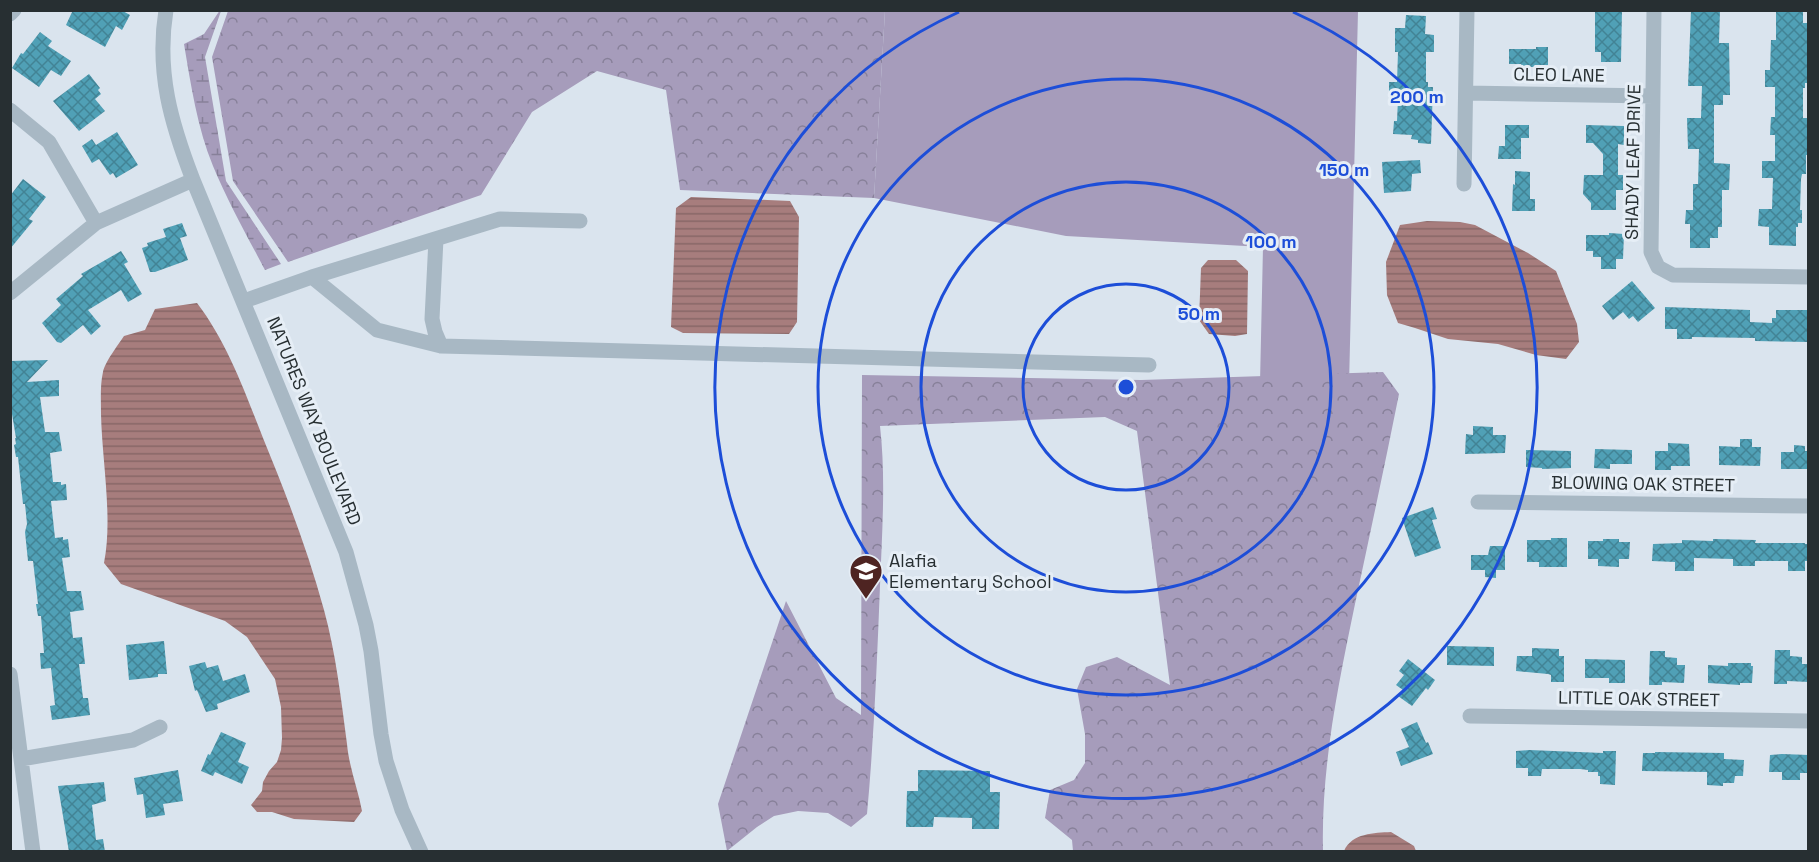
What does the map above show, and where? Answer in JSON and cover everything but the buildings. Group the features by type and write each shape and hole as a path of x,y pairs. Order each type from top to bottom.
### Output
{"street":[{"path":"10,14 14,10"},
{"name":"NATURES WAY BOULEVARD","path":"166,10 162,51 165,87 174,129 346,552 371,651 386,761 402,810 421,852"},
{"path":"1464,184 1467,10"},
{"name":"SHADY LEAF DRIVE","path":"1654,10 1651,252 1658,267 1673,275 1809,277"},
{"name":"CLEO LANE","path":"1466,93 1653,96"},
{"path":"10,110 49,142 96,223"},
{"path":"10,293 96,223 194,180"},
{"path":"244,302 312,277 500,219 580,221"},
{"path":"436,239 432,319 441,346"},
{"path":"312,277 377,330 441,346 1149,365"},
{"name":"BLOWING OAK STREET","path":"1478,502 1809,506"},
{"path":"10,674 33,852"},
{"name":"LITTLE OAK STREET","path":"1470,716 1809,721"},
{"path":"21,759 133,741 160,727"}],"green space":[{"path":"220,10 205,57 226,181 281,264 265,270 231,206 207,151 189,75 184,44 204,34"},
{"path":"228,11 885,11 874,198 680,190 666,90 597,71 532,112 481,195 288,262 233,181 212,57"},
{"path":"885,11 1358,11 1349,385 1260,383 1263,247 1066,236 874,198"},
{"path":"1383,372 1399,394 1337,696 1325,789 1323,851 1073,851 1072,840 1045,818 1050,790 1074,780 1085,763 1085,734 1077,689 1086,667 1117,657 1170,685 1137,431 1105,417 880,426 883,465 882,526 875,700 867,814 851,827 828,813 798,811 774,816 727,851 718,804 786,601 836,698 861,715 862,375 1141,380"}],"shaded area":[{"path":"691,197 790,201 799,217 797,322 789,334 683,333 671,327 676,208"},
{"path":"1427,221 1475,225 1528,253 1556,271 1577,324 1579,342 1566,359 1536,355 1498,344 1448,339 1398,323 1387,295 1386,262 1400,225"},
{"path":"1208,260 1236,260 1248,271 1247,334 1235,336 1209,334 1199,320 1201,268"},
{"path":"197,303 217,334 242,385 288,501 318,588 332,643 348,753 362,811 354,822 294,819 272,812 257,812 251,805 262,791 263,782 277,762 281,750 281,707 275,679 247,637 225,621 121,584 104,563 107,527 101,382 104,368 124,336 145,330 155,309"},
{"path":"1391,832 1414,846 1416,851 1344,851 1358,837"}],"place":[{"name":"Alafia Elementary School","path":"866,600"}]}
